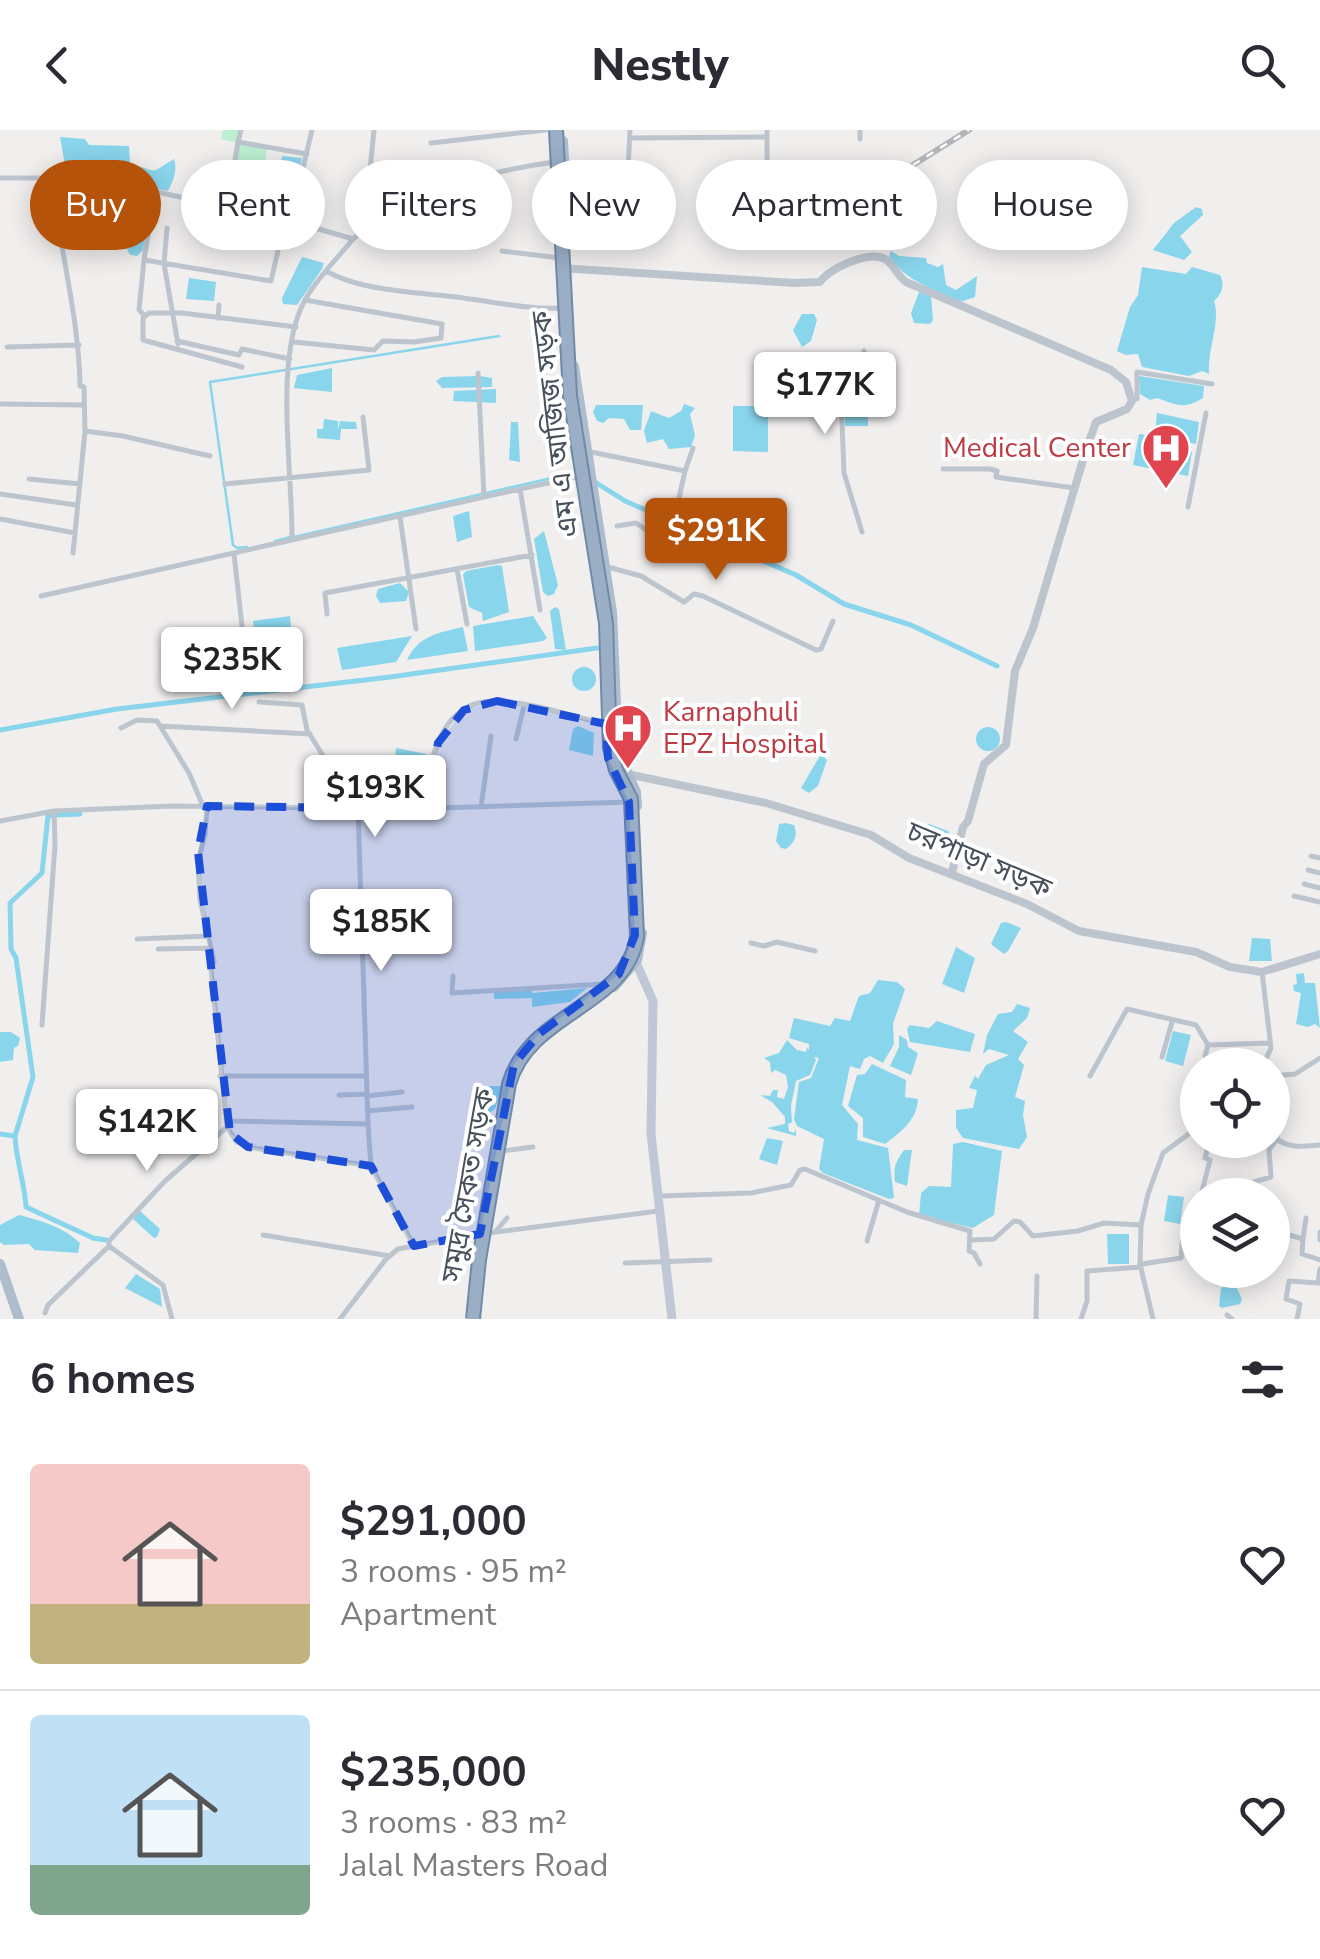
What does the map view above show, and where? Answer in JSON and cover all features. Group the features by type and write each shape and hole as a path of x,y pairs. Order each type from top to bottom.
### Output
{"highway":[{"path":"475,1319 486,1214 509,1084 516,1065 526,1048 617,979 634,958 637,936 631,799 610,748 606,623 570,396 555,130"},
{"path":"475,1319 486,1230 518,1067 542,1037 625,975 636,956 640,938 634,799 615,753 610,622 574,395 555,130"}],"main road":[{"name":"এম এ আজিজ সড়ক","path":"555,130 559,160"},
{"name":"এম এ আজিজ সড়ক","path":"563,250 568,396 603,622 607,750 619,774"},
{"path":"563,265 576,388 612,612 619,774 629,802 634,958 653,1001 653,1155 672,1319"},
{"path":"608,987 634,958 642,925 636,792 619,774"},
{"name":"সমুদ্র সৈকত সড়ক","path":"475,1319 514,1064 540,1033 608,987"},
{"name":"সমুদ্র সৈকত সড়ক","path":"488,1233 513,1087 524,1059 608,987"},
{"path":"0,1264 17,1319"},
{"path":"0,1276 17,1319"}],"street":[{"path":"235,160 241,130"},
{"path":"304,160 312,130"},
{"path":"371,160 374,130"},
{"path":"432,143 555,130"},
{"path":"860,130 860,139"},
{"path":"629,160 630,134 767,134 767,160"},
{"path":"238,142 306,154"},
{"path":"0,178 30,178"},
{"path":"167,228 164,264 180,352 242,367"},
{"path":"292,540 293,342 305,300 345,249"},
{"path":"61,250 79,346 84,405 73,553"},
{"path":"146,250 139,310 145,316 143,340 239,355 242,348 290,359"},
{"path":"144,260 270,281 279,250"},
{"path":"502,252 563,265 795,283 820,282 827,272 875,256 888,260 906,282 1096,363 1126,382 1132,401 1126,409 1096,422 1033,628 1015,671 1006,745 984,764 952,874"},
{"path":"326,271 342,279 414,292 562,308"},
{"path":"293,342 374,350 383,342 441,338 442,324 305,300"},
{"path":"218,318 219,305"},
{"path":"145,316 153,312 172,313 296,328"},
{"path":"6,348 79,346"},
{"path":"864,351 870,393 888,393"},
{"path":"1136,399 1137,372 1212,384"},
{"path":"478,374 484,497"},
{"path":"862,532 844,473 841,396 849,386 868,388"},
{"path":"0,404 84,405"},
{"path":"1188,507 1206,413"},
{"path":"225,484 369,470 364,417"},
{"path":"85,431 210,456"},
{"path":"617,526 636,522 652,534 670,538 693,448"},
{"path":"586,451 685,471"},
{"path":"943,468 997,471 996,476 1013,481 1074,488"},
{"path":"41,596 581,476"},
{"path":"29,479 80,484"},
{"path":"520,489 540,610"},
{"path":"0,494 77,506"},
{"path":"400,517 416,630"},
{"path":"0,519 76,533"},
{"path":"234,554 249,689"},
{"path":"327,614 324,593 532,555"},
{"path":"604,566 641,576 684,602 689,596 702,596 816,650 821,649 833,621"},
{"path":"457,569 467,624"},
{"path":"428,809 432,766 446,724 464,710 489,701 606,724"},
{"path":"259,702 302,706 310,734 356,808 371,1166 414,1246"},
{"path":"516,739 524,706"},
{"path":"121,728 138,720 157,720 205,806 205,835 198,861 200,900 211,948 226,1124 238,1142 248,1146 371,1166"},
{"path":"160,726 310,734"},
{"path":"481,806 492,736"},
{"name":"চরপাড়া সড়ক","path":"619,774 766,804 871,835 908,858 1027,904 1079,931 1196,952 1230,967 1262,972"},
{"path":"0,821 54,811 205,806 428,809 629,802"},
{"path":"42,1024 54,811"},
{"path":"1311,856 1320,858"},
{"path":"1308,870 1320,873"},
{"path":"1304,884 1320,888"},
{"path":"1294,896 1320,902"},
{"path":"137,938 208,936"},
{"path":"750,943 764,946 778,942 815,951"},
{"path":"158,949 211,948"},
{"path":"1268,1048 1262,972 1320,954"},
{"path":"453,976 452,993 608,987"},
{"path":"1090,1076 1127,1009 1196,1025 1207,1048"},
{"path":"1162,1057 1172,1021"},
{"path":"1208,1045 1270,1043"},
{"path":"1290,1074 1316,1066 1320,1058"},
{"path":"220,1076 366,1076"},
{"path":"339,1094 402,1092"},
{"path":"367,1111 412,1107"},
{"path":"45,1314 48,1305 109,1246 121,1226 226,1124 368,1124"},
{"path":"1153,1319 1140,1265 1142,1226 1148,1194 1163,1153 1180,1143"},
{"path":"1290,1145 1320,1145"},
{"path":"502,1151 533,1147"},
{"path":"657,1197 761,1192 791,1185 802,1169 969,1230 969,1250 980,1264"},
{"path":"867,1240 879,1200"},
{"path":"340,1319 398,1248 658,1211"},
{"path":"488,1233 507,1218"},
{"path":"1306,1218 1302,1254 1320,1260"},
{"path":"972,1240 994,1240 1014,1221 1033,1236 1104,1224 1142,1226"},
{"path":"1320,1232 1320,1240"},
{"path":"263,1235 390,1256"},
{"path":"1290,1236 1303,1240"},
{"path":"109,1246 163,1285 172,1319"},
{"path":"1081,1319 1087,1295 1087,1270 1180,1258"},
{"path":"624,1263 710,1260"},
{"path":"1297,1319 1300,1304 1286,1299 1289,1281 1319,1283 1320,1270"},
{"path":"1036,1319 1037,1276"}],"highlighted area":[{"path":"497,701 606,724 608,758 629,802 635,935 619,974 540,1033 514,1064 480,1234 414,1246 371,1166 248,1147 230,1133 198,852 207,806 427,809 438,743 464,710"}],"green space":[{"path":"223,130 241,130 239,142 267,149 266,160 235,160 238,143 221,139"}],"water":[{"path":"60,137 85,139 89,145 129,146 130,160 64,160"},
{"path":"174,159 175,171 168,191 161,190 161,167"},
{"path":"1196,207 1202,209 1203,215 1180,236 1192,252 1184,260 1153,250 1174,223"},
{"path":"128,250 143,250 137,256"},
{"path":"891,251 899,256 926,258 927,263 938,267 943,264 946,285 956,290 977,276 975,297 960,302 921,284 896,265 889,256"},
{"path":"302,257 324,263 322,269 297,305 283,304 282,298"},
{"path":"1142,267 1186,274 1192,267 1220,275 1222,286 1214,301 1216,318 1209,374 1202,371 1189,376 1142,367 1138,354 1117,351 1130,307 1138,295"},
{"path":"189,278 216,282 214,301 186,299"},
{"path":"919,292 931,295 930,324 914,323 911,313"},
{"path":"802,314 814,314 817,320 811,341 802,347 793,330"},
{"path":"332,368 332,392 294,388 297,375"},
{"path":"1139,376 1204,386 1203,398 1185,405 1150,400 1140,394"},
{"path":"442,377 492,378 492,387 442,388 436,381"},
{"path":"496,389 496,403 453,401 454,391"},
{"path":"845,389 868,389 868,426 845,426"},
{"path":"684,404 695,408 690,414 695,435 691,447 669,449 663,439 647,443 644,431 651,411 669,418 681,411"},
{"path":"596,405 643,405 641,430 630,430 624,419 597,421 593,412"},
{"path":"733,406 768,406 768,452 733,451"},
{"path":"1157,413 1199,422 1196,444 1165,438 1169,447 1192,452 1188,476 1133,465 1139,434 1162,437 1155,435"},
{"path":"324,419 338,421 338,430 340,421 356,422 357,429 341,429 340,440 317,438 317,429 323,429"},
{"path":"511,422 518,422 520,462 509,460"},
{"path":"469,511 472,537 457,542 453,516"},
{"path":"544,531 558,585 554,594 548,596 543,592 534,539"},
{"path":"502,566 509,612 483,621 482,613 469,607 463,575 466,571"},
{"path":"400,583 409,592 406,601 380,603 378,589"},
{"path":"559,609 566,650 555,649 550,611"},
{"path":"290,616 295,675 264,681 253,621"},
{"path":"533,616 547,638 543,641 475,651 473,626"},
{"path":"463,627 468,651 407,660 423,640"},
{"path":"412,636 396,662 342,670 337,648"},
{"path":"584,667 596,679 584,691 572,679"},
{"path":"578,726 594,733 593,756 569,750 573,729"},
{"path":"988,727 997,730 997,748 988,751 979,748 976,739 979,730"},
{"path":"396,748 426,754 420,768 394,763"},
{"path":"821,754 827,760 818,786 809,793 801,788"},
{"path":"779,824 794,825 796,832 786,849 776,841"},
{"path":"929,824 948,831 954,839 939,842 923,837 922,826"},
{"path":"1001,923 1021,928 1004,954 991,944"},
{"path":"1252,938 1270,939 1272,961 1249,961"},
{"path":"956,947 975,958 964,993 942,984"},
{"path":"1304,973 1305,983 1315,983 1320,1028 1315,1024 1296,1024 1301,993 1294,991 1293,985 1297,984 1296,974"},
{"path":"878,980 897,982 905,989 893,1024 894,1044 883,1063 870,1056 860,1069 850,1066 842,1105 858,1124 857,1140 888,1148 894,1198 889,1199 823,1173 819,1169 824,1139 797,1126 794,1119 799,1082 811,1078 819,1058 814,1057 810,1075 796,1081 792,1122 788,1124 789,1131 794,1133 796,1129 796,1136 767,1128 785,1124 785,1117 760,1095 770,1096 778,1090 777,1097 784,1099 788,1087 786,1075 775,1070 771,1073 770,1062 764,1058 779,1053 787,1040 797,1050 809,1050 809,1044 789,1038 794,1018 830,1026 835,1018 850,1021 859,996 870,993"},
{"path":"587,988 570,1002 532,1007 532,998 494,999 494,991 532,993"},
{"path":"1017,1004 1030,1008 1027,1018 1013,1031 1028,1042 1018,1059 1024,1065 1015,1097 1025,1101 1027,1137 1019,1149 963,1138 956,1128 956,1110 973,1108 977,1090 969,1088 975,1076 978,1079 986,1065 1009,1055 989,1049 983,1054 998,1014 1012,1012"},
{"path":"937,1021 975,1034 970,1052 910,1042 910,1025 929,1028"},
{"path":"1173,1031 1191,1035 1188,1048 1180,1048 1180,1065 1165,1061"},
{"path":"0,1032 11,1032 20,1038 13,1060 0,1062"},
{"path":"899,1035 918,1053 911,1075 890,1066 899,1047"},
{"path":"872,1064 906,1080 905,1097 918,1099 911,1119 885,1144 863,1137 863,1118 848,1106 857,1075 865,1074"},
{"path":"489,1086 503,1086 495,1109 486,1115 477,1107 477,1095 488,1095 490,1103"},
{"path":"767,1138 783,1141 777,1165 759,1159"},
{"path":"963,1142 1002,1151 994,1215 973,1228 919,1215 921,1193 929,1186 951,1187 953,1144"},
{"path":"904,1150 912,1150 907,1186 895,1182 894,1177"},
{"path":"1168,1195 1180,1196 1180,1224 1164,1221"},
{"path":"140,1211 160,1229 157,1237 133,1219"},
{"path":"19,1215 67,1233 80,1243 78,1253 35,1250 29,1244 4,1245 0,1242 0,1225"},
{"path":"1107,1234 1129,1234 1129,1264 1108,1264"},
{"path":"136,1274 160,1289 162,1307 125,1288"},
{"path":"1221,1288 1237,1288 1240,1304 1219,1306"}],"waterway":[{"path":"247,547 233,545 210,382 499,336"},
{"path":"294,537 565,475"},
{"path":"595,482 625,501 796,575 844,604 911,625 997,666"},
{"path":"275,541 291,537"},
{"path":"0,730 117,709 597,648"},
{"path":"56,815 80,814"},
{"path":"15,1136 33,1077 16,958 11,949 10,903 42,873 48,816 53,815"},
{"path":"0,1134 15,1136 26,1207 93,1238 106,1240"}],"railway":[{"path":"921,160 969,130"}],"place":[{"name":"Medical Center","path":"1166,490"},
{"name":"Karnaphuli EPZ Hospital","path":"628,770"}]}
